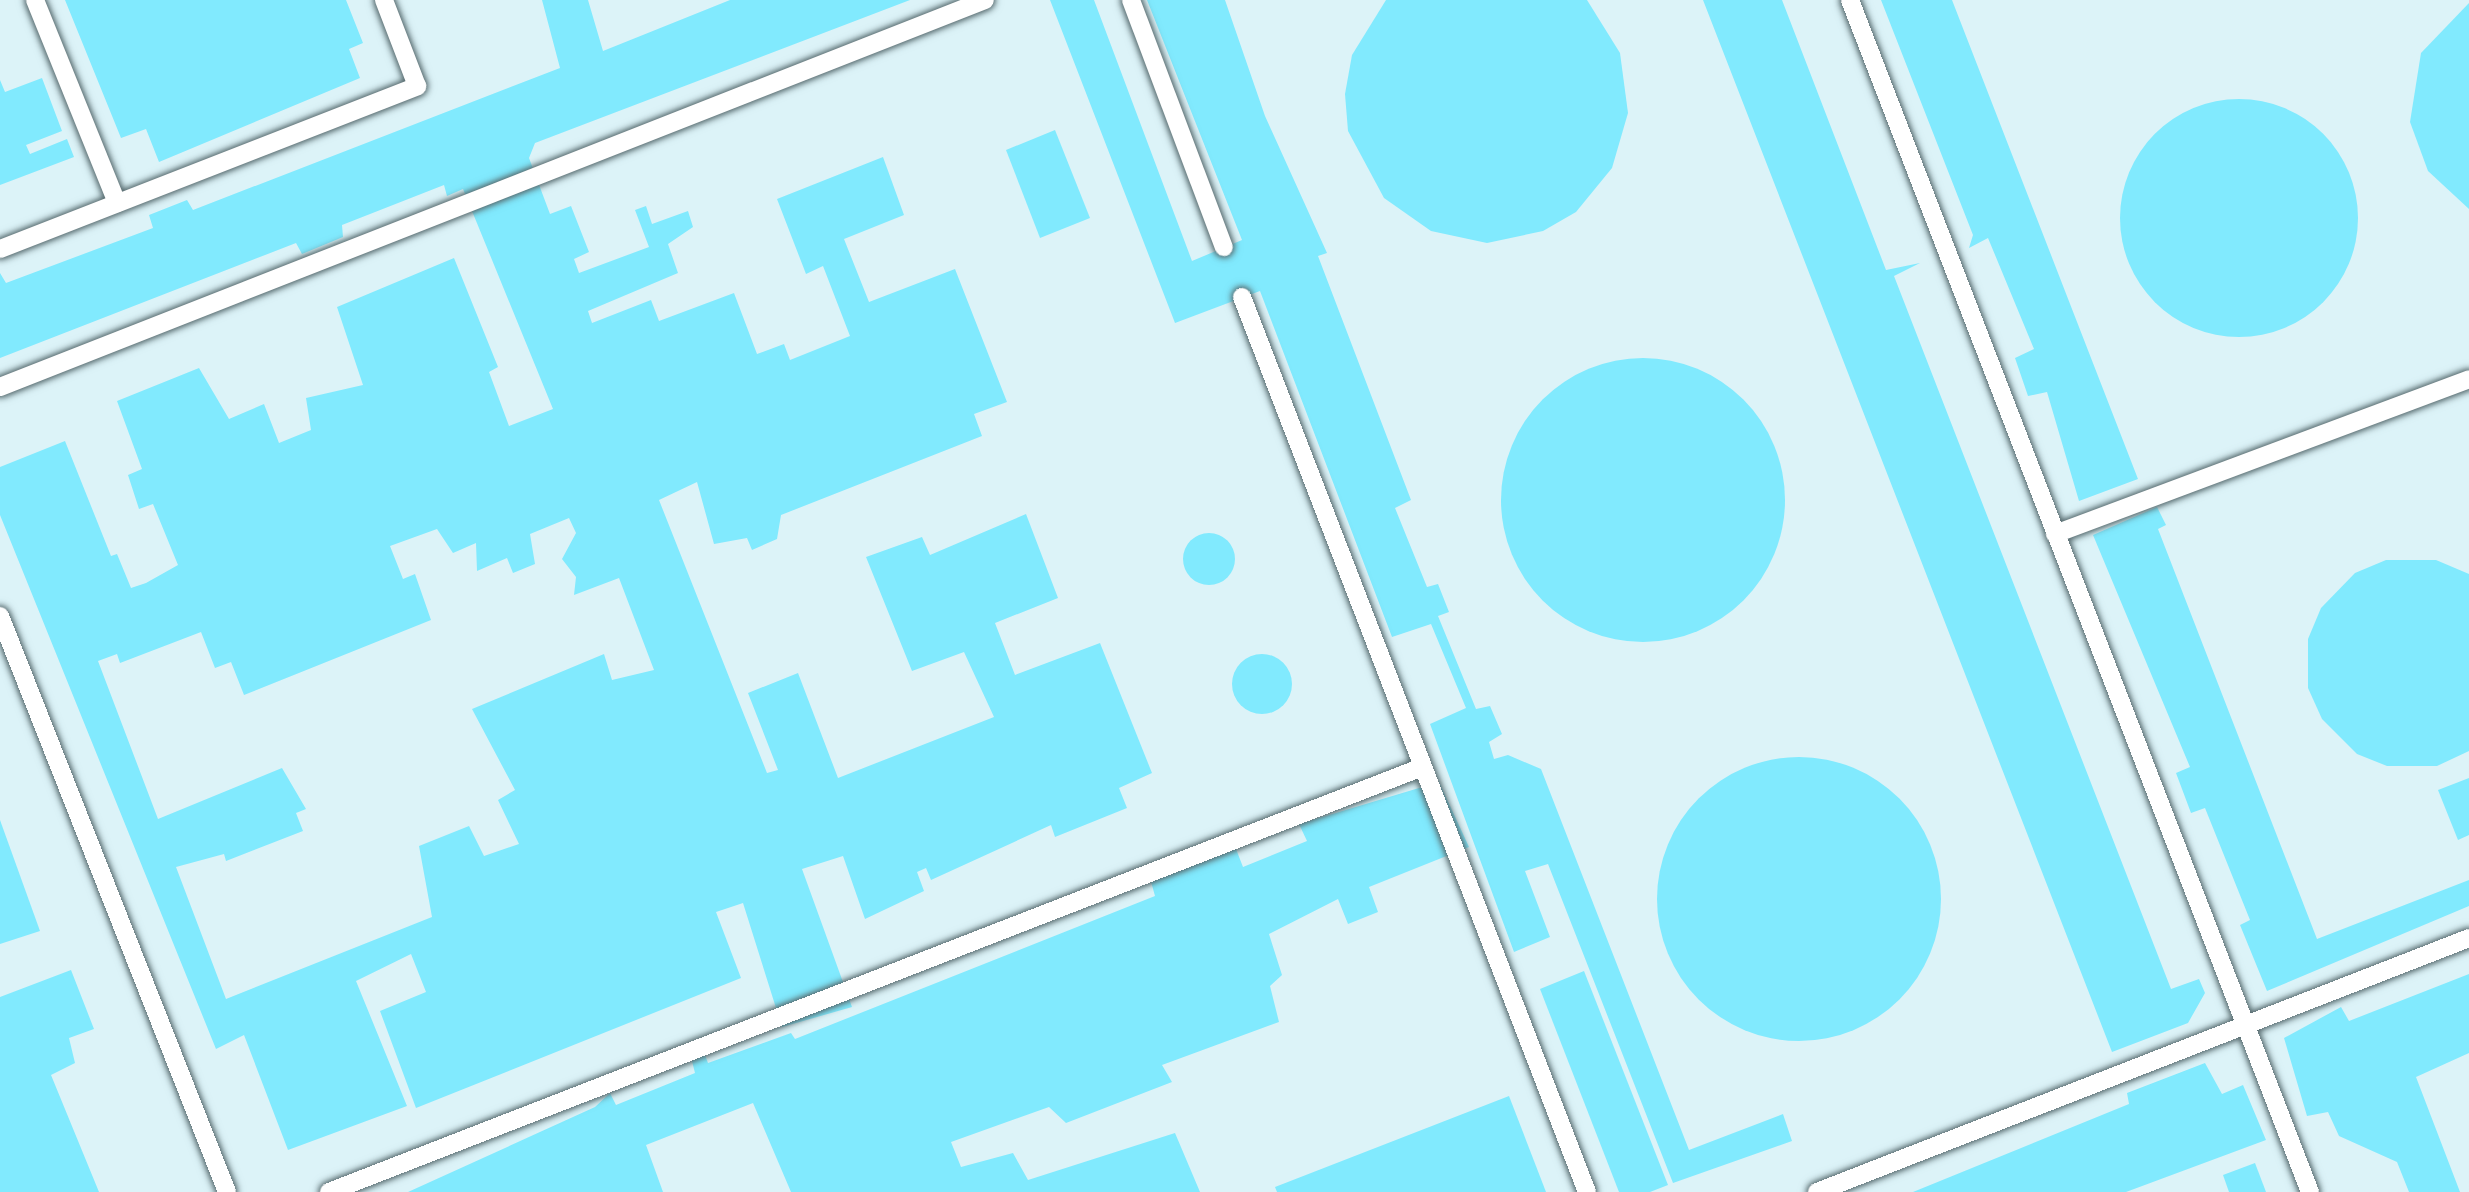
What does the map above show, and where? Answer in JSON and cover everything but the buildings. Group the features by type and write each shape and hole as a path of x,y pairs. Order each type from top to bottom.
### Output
{"lane":[{"path":"35,0 117,203"},
{"path":"0,249 417,86 384,0"},
{"path":"0,387 985,0"},
{"path":"1131,0 1224,247"},
{"path":"1850,0 2310,1192"},
{"path":"1243,297 1420,768 1587,1192"},
{"path":"2055,534 2469,379"},
{"path":"0,616 227,1192"},
{"path":"328,1192 1420,768"},
{"path":"1817,1192 2469,938"}]}
